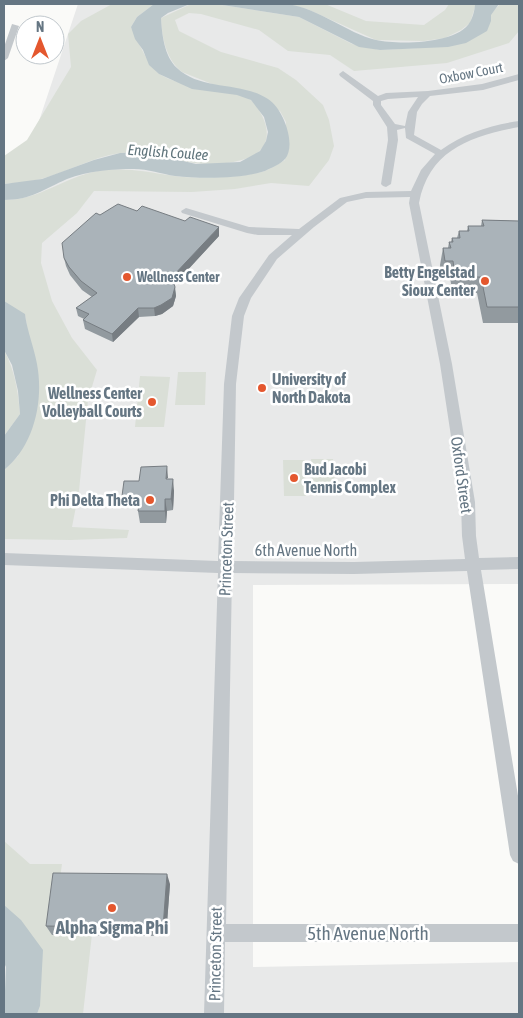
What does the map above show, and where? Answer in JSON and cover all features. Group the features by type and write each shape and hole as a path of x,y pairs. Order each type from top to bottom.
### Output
{"street":[{"path":"4,58 15,26"},
{"path":"342,74 377,100 377,105 392,127 393,140 386,184"},
{"name":"Oxbow Court","path":"377,100 386,96 428,94 483,87 519,77"},
{"name":"Oxbow Court","path":"410,126 413,110 421,99 428,94"},
{"name":"Oxford Street","path":"519,124 485,131 460,141 426,169 418,183 415,194 415,212 446,364 468,502 469,536 473,564 519,855"},
{"path":"392,127 410,126 408,133 411,137 446,151"},
{"name":"Princeton Street","path":"214,1014 230,384 238,316 245,298 273,256 301,232 344,200 366,195 415,194"},
{"path":"186,211 246,230 258,232 301,232"},
{"name":"6th Avenue North","path":"4,559 226,567 354,568 519,563"},
{"name":"5th Avenue North","path":"216,933 519,934"}],"shaded area":[{"path":"261,2 288,4 311,11 365,37 386,42 413,42 441,39 453,35 470,22 475,4 499,4 491,15 487,31 466,43 448,47 380,50 359,47 299,17 216,4"},
{"name":"University of North Dakota","path":"78,4 519,4 519,584 253,585 253,967 519,962 519,1014 4,1014 4,192 16,190 58,65 65,65 65,43"},
{"path":"112,4 154,4 137,17 131,27 152,66 161,75 183,84 238,95 252,101 265,123 267,134 261,150 245,159 217,164 193,163 145,153 120,153 100,158 41,179 4,184 4,156 27,140 71,67 68,34 81,21"},
{"path":"154,4 190,4 161,18 164,44 169,57 177,68 197,80 257,93 274,104 283,118 289,136 290,145 285,159 265,171 233,177 185,177 139,169 100,171 67,179 30,196 14,200 4,200 4,184 42,179 94,160 120,153 145,152 196,164 240,162 260,151 266,141 268,132 264,117 251,100 237,95 192,89 159,74 149,65 143,50 135,39 131,27 137,17"},
{"path":"191,4 216,4 299,17 352,44 380,50 464,43 500,4 519,4 519,31 509,43 447,63 354,71 330,55 288,51 259,30 201,14 189,13 175,20 179,31 221,52 278,68 296,80 323,105 329,120 334,146 329,160 309,186 271,183 235,189 192,192 94,191 77,213 42,243 41,263 52,301 72,338 97,370 88,400 79,491 72,527 129,530 127,538 70,540 4,539 4,470 18,456 27,326 25,315 4,302 4,200 28,197 74,178 98,171 127,170 207,178 245,175 265,171 285,160 286,122 280,111 182,72 172,61 162,33 161,18"},
{"path":"287,4 325,4 366,21 424,25 445,10 449,4 476,4 470,23 461,30 445,38 424,41 376,40 307,9"},
{"path":"4,301 25,314 37,364 39,393 38,407 29,436 23,449 4,470 4,436 20,414 18,391 12,365 4,350"},
{"path":"4,350 15,381 20,414 4,436"},
{"path":"178,372 206,372 205,405 175,405"},
{"name":"Wellness Center Volleyball Courts","path":"140,376 170,377 164,427 135,427"},
{"name":"Bud Jacobi Tennis Complex","path":"311,459 333,459 336,495 313,495"},
{"name":"Bud Jacobi Tennis Complex","path":"283,460 305,460 306,496 284,496"},
{"path":"4,841 30,864 62,864 52,935 92,934 83,1014 37,1014 40,1006 4,911"},
{"path":"4,905 21,920 43,950 40,1006 37,1014 4,1014 6,967 4,963"}],"building":[{"name":"Wellness Center","path":"118,204 137,211 142,206 185,221 190,217 219,227 172,277 175,287 172,298 154,308 138,308 112,334 83,320 89,314 76,308 97,293 81,281 69,267 64,258 62,243 96,213 100,215"},
{"name":"Betty Engelstad Sioux Center","path":"482,220 519,221 519,307 487,307 481,277 470,277 469,273 460,273 459,268 454,268 453,261 445,261 443,248 451,248 449,242 453,242 452,238 460,238 459,231 469,231 468,226 484,226"},
{"path":"167,466 166,479 173,479 171,499 165,499 165,511 138,511 140,496 122,496 124,481 139,481 141,467"},
{"name":"Alpha Sigma Phi","path":"53,873 167,874 163,928 46,926"}],"place":[{"name":"Wellness Center","path":"127,277"},
{"name":"Betty Engelstad Sioux Center","path":"485,281"},
{"name":"University of North Dakota","path":"262,388"},
{"name":"Wellness Center Volleyball Courts","path":"152,402"},
{"name":"Bud Jacobi Tennis Complex","path":"294,478"},
{"name":"Phi Delta Theta","path":"150,500"},
{"name":"Alpha Sigma Phi","path":"112,908"}],"water label":[{"name":"English Coulee","path":"168,152"}]}
